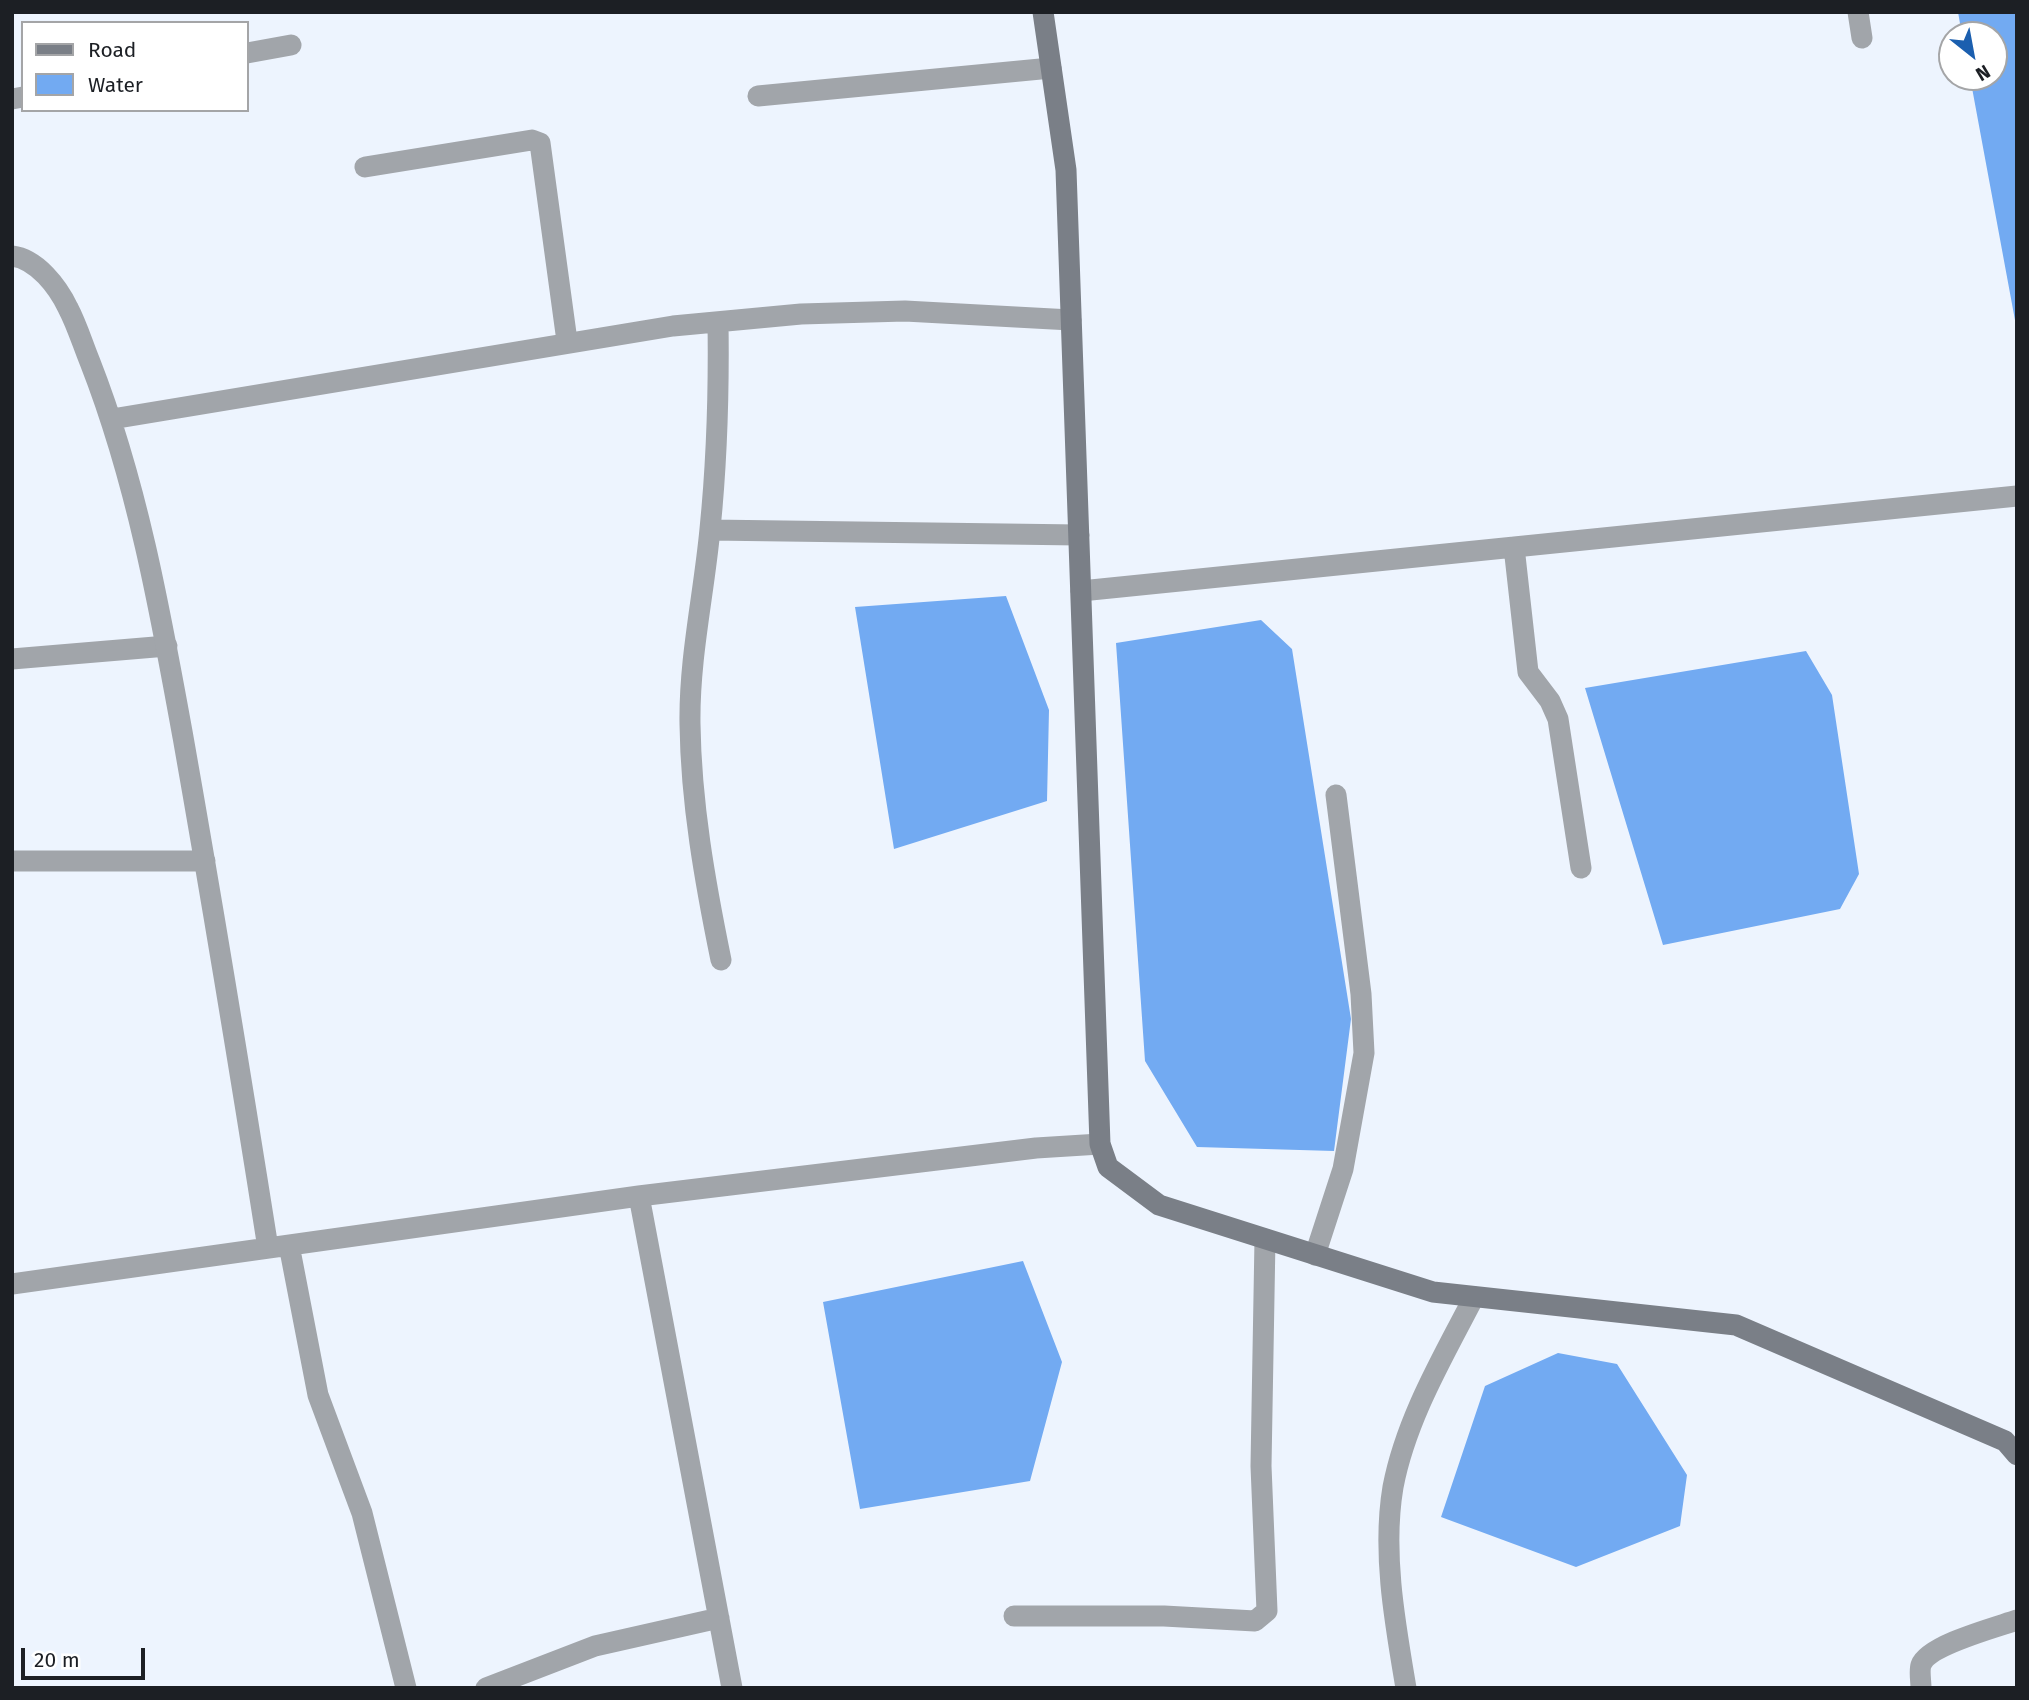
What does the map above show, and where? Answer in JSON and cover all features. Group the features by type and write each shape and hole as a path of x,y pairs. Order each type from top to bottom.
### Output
{"street":[{"path":"1043,12 1066,170 1100,1144 1108,1167 1159,1205 1433,1292 1736,1325 2005,1441 2017,1455"},
{"path":"1858,12 1862,38"},
{"path":"248,53 291,45"},
{"path":"758,96 1051,68"},
{"path":"365,167 532,140 540,142 567,341"},
{"path":"12,256 19,257 45,273 68,307 112,419 157,593 278,1247 317,1395 362,1513 406,1688"},
{"path":"112,419 567,341 718,322 801,314 905,312 1072,320"},
{"path":"718,322 719,420 710,530 692,678 690,725 703,870 721,960"},
{"path":"1081,591 2017,496"},
{"path":"710,530 1079,536"},
{"path":"1514,547 1528,672 1550,701 1558,719 1581,868"},
{"path":"12,659 167,646"},
{"path":"1315,1255 1343,1169 1364,1053 1361,994 1336,795"},
{"path":"12,861 205,860"},
{"path":"12,1284 639,1196 1036,1149 1100,1144"},
{"path":"639,1196 732,1688"},
{"path":"1014,1616 1164,1616 1255,1621 1267,1611 1261,1466 1265,1239"},
{"path":"1406,1688 1388,1547 1393,1488 1406,1440 1432,1379 1474,1297"},
{"path":"486,1688 595,1646 719,1618"},
{"path":"1921,1688 1921,1665 1927,1657 1942,1647 2017,1620"}],"water":[{"path":"1958,12 2017,12 2017,331 1973,91 2008,91 2008,21 1960,21"},
{"path":"1006,596 1049,710 1047,801 894,849 855,607"},
{"path":"1261,620 1292,649 1351,1019 1334,1151 1197,1147 1145,1061 1116,643"},
{"path":"1806,651 1832,695 1859,874 1840,909 1663,945 1585,688"},
{"path":"1023,1261 1062,1362 1030,1481 860,1509 823,1302"},
{"path":"1558,1353 1617,1364 1687,1475 1680,1526 1576,1567 1441,1517 1485,1386"}]}
